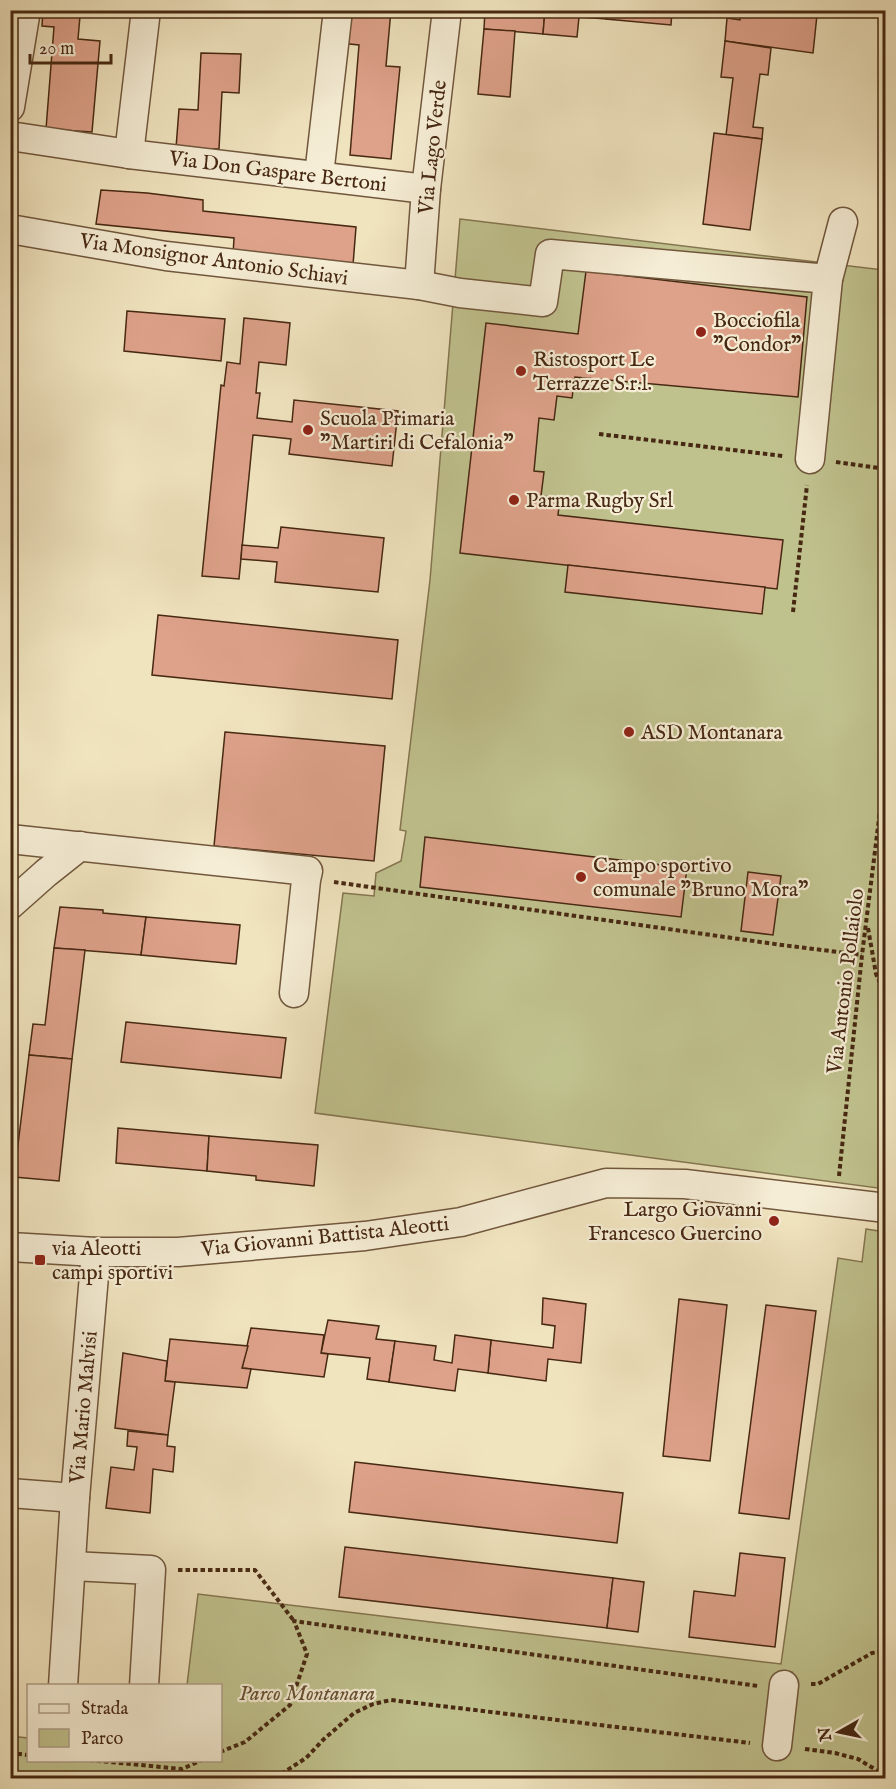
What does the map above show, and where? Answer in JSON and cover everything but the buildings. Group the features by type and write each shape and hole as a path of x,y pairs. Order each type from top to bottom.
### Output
{"street":[{"path":"10,107 26,10"},
{"path":"129,154 146,10"},
{"path":"319,176 338,10"},
{"name":"Via Lago Verde","path":"419,285 426,189 447,10"},
{"name":"Via Don Gaspare Bertoni","path":"10,136 129,154 426,189"},
{"path":"810,459 828,279 843,222"},
{"name":"Via Monsignor Antonio Schiavi","path":"10,229 166,256 419,285 460,293 543,302 550,254 828,279"},
{"path":"10,839 309,872 306,880 294,993"},
{"path":"10,905 45,873 80,846"},
{"name":"Via Giovanni Battista Aleotti","path":"10,1248 96,1252 178,1252 365,1236 460,1222 606,1183 685,1184 885,1209"},
{"name":"Via Mario Malvisi","path":"10,1493 75,1498 96,1252"},
{"path":"63,1684 75,1498"},
{"path":"72,1566 151,1570 144,1684"},
{"path":"777,1746 784,1685"}],"path":[{"path":"598,434 885,468"},
{"path":"793,612 810,459"},
{"name":"Via Antonio Pollaiolo","path":"832,1202 838,1184 885,763"},
{"path":"306,880 340,882 862,955"},
{"path":"867,924 876,974 885,996"},
{"path":"151,1570 255,1570 294,1621 308,1654 290,1704 245,1742 222,1751"},
{"path":"294,1621 756,1686 818,1684 872,1653 885,1651"},
{"path":"275,1779 306,1758 354,1713 373,1704 391,1700 843,1755 858,1760 885,1776"},
{"path":"10,1753 27,1755"},
{"path":"101,1762 182,1769 200,1762"}],"green space":[{"path":"460,219 883,270 885,252 885,1189 315,1113 343,893 374,896 376,873 401,861 406,831 400,830 430,580"},
{"name":"Parco Montanara","path":"866,1229 885,1232 885,1778 11,1778 10,1736 27,1738 27,1762 222,1762 222,1684 187,1684 198,1594 781,1664 838,1258 862,1262"}],"place":[{"name":"Bocciofila \"Condor\"","path":"701,332"},
{"name":"Ristosport Le Terrazze S.r.l.","path":"521,371"},
{"name":"Scuola Primaria \"Martiri di Cefalonia\"","path":"308,430"},
{"name":"Parma Rugby Srl","path":"514,500"},
{"name":"ASD Montanara","path":"629,732"},
{"name":"Campo sportivo comunale \"Bruno Mora\"","path":"581,877"},
{"name":"Largo Giovanni Francesco Guercino","path":"774,1221"},
{"name":"via Aleotti campi sportivi","path":"40,1260"}]}
